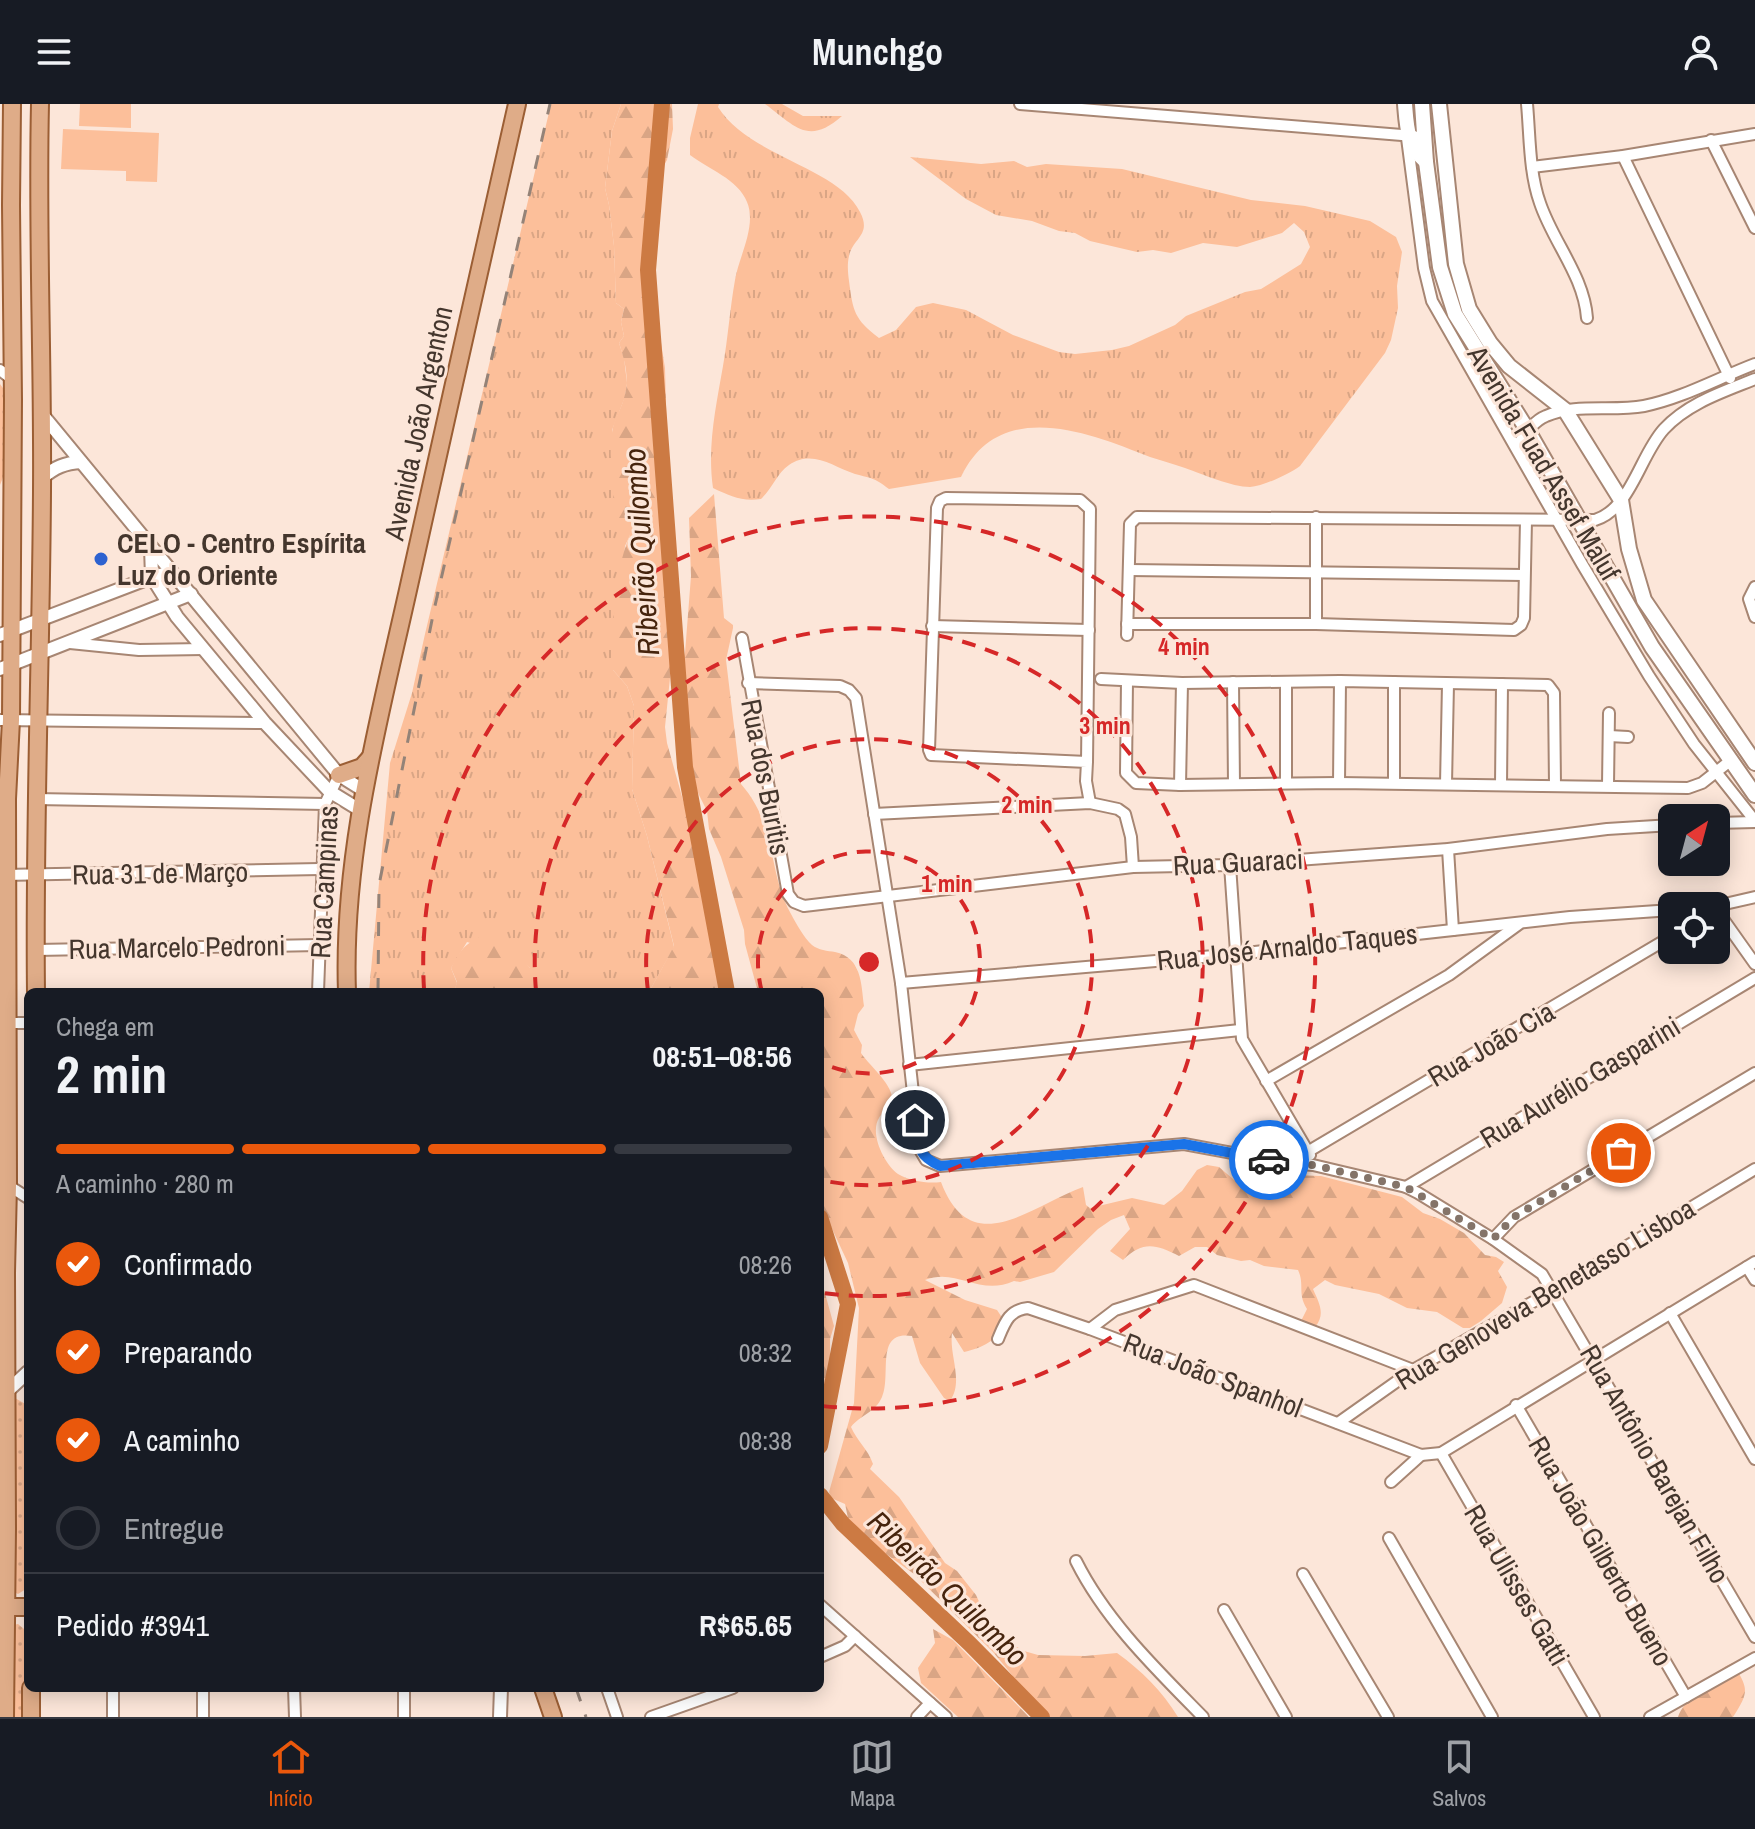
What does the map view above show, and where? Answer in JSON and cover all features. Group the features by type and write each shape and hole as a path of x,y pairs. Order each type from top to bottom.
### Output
{"main road":[{"path":"5,1717 2,1693 6,1607 3,1396 6,492 3,373 12,104"},
{"path":"36,988 35,799 42,478 38,205 40,104"},
{"name":"Avenida João Argenton","path":"347,988 345,948 349,891 363,790 517,104"},
{"path":"1405,104 1406,135"},
{"path":"1422,104 1426,162"},
{"name":"Avenida Fuad Assef Maluf","path":"1439,104 1456,264 1469,309 1509,366 1565,410 1621,500 1629,549 1644,600 1755,763"},
{"name":"Avenida Fuad Assef Maluf","path":"1406,135 1414,150 1426,162 1440,267 1455,314 1528,431 1652,647 1755,795"},
{"path":"11,205 38,205"},
{"path":"3,373 41,413"},
{"path":"339,775 362,767 370,758"},
{"path":"1734,767 1755,805"},
{"path":"6,1607 24,1607"},
{"path":"31,1692 31,1717"},
{"path":"544,1692 553,1717"}],"street":[{"path":"1020,104 1424,137"},
{"path":"1527,104 1532,167 1539,203 1586,300 1587,318"},
{"path":"1532,167 1623,156 1755,134"},
{"path":"1406,135 1424,268 1432,301 1582,564 1671,711 1755,821"},
{"path":"1711,140 1755,228"},
{"path":"1623,156 1733,387"},
{"path":"1516,447 1543,417 1565,410 1618,410 1671,399 1755,364"},
{"path":"1526,520 1524,618 1514,630 1316,624 1127,629 1130,524 1137,517 1600,519 1621,500 1649,449 1679,414 1755,379"},
{"path":"1671,399 1679,414"},
{"path":"41,413 339,775 363,790"},
{"path":"42,478 53,469 81,462"},
{"path":"1087,762 931,755 932,626 937,508 940,501 946,498 1080,500 1090,509 1089,630 1087,762 1086,781 1090,803"},
{"path":"1316,517 1316,624"},
{"path":"1580,519 1572,525 1570,532 1582,564"},
{"path":"151,547 152,577 166,603 327,798"},
{"path":"1129,570 1524,575"},
{"path":"5,633 172,572"},
{"path":"1755,587 1749,599 1755,617"},
{"path":"5,667 191,594"},
{"path":"1607,606 1626,599"},
{"path":"932,626 1089,630"},
{"name":"Rua dos Buritis","path":"742,638 788,894 794,902 804,906"},
{"path":"70,643 139,650 204,649"},
{"path":"1101,679 1182,683 1340,681 1548,685 1554,693 1555,785"},
{"path":"1127,681 1126,773 1136,783 1688,788 1717,772 1734,767"},
{"path":"1339,783 1340,681"},
{"path":"1233,682 1234,784"},
{"path":"1286,682 1286,783"},
{"path":"1394,682 1394,783"},
{"path":"748,683 840,686 856,698 889,895 909,1065 1240,1030"},
{"path":"1180,785 1182,683"},
{"path":"1446,784 1448,684"},
{"path":"1501,785 1502,684"},
{"path":"1608,785 1609,713"},
{"path":"6,720 265,723"},
{"path":"1609,736 1628,737"},
{"name":"Rua Campinas","path":"318,988 320,869 327,798 339,775"},
{"path":"35,799 327,798 360,810"},
{"path":"874,814 1090,803 1118,809 1125,814 1131,837 1133,867"},
{"path":"1730,822 1755,821"},
{"name":"Rua Guaraci","path":"804,906 1133,867 1230,865 1448,849 1607,829 1658,826"},
{"path":"1448,849 1453,930"},
{"path":"1230,865 1242,1039 1309,1151 1313,1165"},
{"name":"Rua 31 de Março","path":"4,875 320,869"},
{"path":"1730,904 1755,897"},
{"name":"Rua José Arnaldo Taques","path":"901,983 1237,954 1658,911"},
{"path":"1266,1081 1449,975 1520,923"},
{"path":"1730,928 1755,964"},
{"name":"Rua João Cia","path":"1309,1151 1658,944"},
{"name":"Rua Marcelo Pedroni","path":"36,950 319,945"},
{"name":"Rua Aurélio Gasparini","path":"1406,1187 1755,978"},
{"name":"Rua Antônio Barejan Filho","path":"909,1065 919,1148 926,1160 940,1166 1184,1144 1313,1165 1406,1187 1493,1239 1542,1274 1554,1290 1755,1637"},
{"path":"1493,1239 1514,1217 1755,1073"},
{"name":"Rua Genoveva Benetasso Lisboa","path":"1338,1423 1413,1370 1554,1290 1755,1169"},
{"path":"4,1183 24,1196"},
{"path":"1441,1453 1751,1264 1755,1280"},
{"path":"1090,1329 1115,1310 1194,1285 1413,1370"},
{"name":"Rua João Spanhol","path":"998,1339 1009,1315 1018,1309 1028,1308 1421,1455 1441,1453"},
{"path":"1670,1313 1755,1459"},
{"path":"3,1396 24,1376"},
{"name":"Rua João Gilberto Bueno","path":"1516,1405 1686,1697"},
{"name":"Rua Ulisses Gatti","path":"1441,1453 1594,1717"},
{"path":"1391,1482 1421,1455"},
{"path":"1389,1538 1492,1717"},
{"path":"1076,1561 1087,1583 1113,1618 1203,1717"},
{"path":"1303,1574 1388,1717"},
{"path":"824,1609 946,1717"},
{"path":"1224,1610 1286,1717"},
{"path":"824,1655 845,1646 855,1636"},
{"path":"1650,1717 1755,1658"},
{"path":"113,1692 113,1717"},
{"path":"203,1692 203,1717"},
{"path":"294,1692 295,1717"},
{"path":"404,1692 404,1717"},
{"path":"500,1717 501,1692"},
{"path":"608,1692 617,1717"},
{"path":"651,1717 722,1692"},
{"path":"917,1717 930,1703"}],"green space":[{"path":"80,104 131,104 131,128 79,126"},
{"path":"551,104 621,104 612,131 605,188 614,246 616,303 624,309 621,322 624,336 619,343 627,383 612,430 630,535 625,546 613,670 627,686 634,706 632,789 647,836 674,947 651,988 530,988 530,968 520,958 467,942 451,968 457,983 455,988 369,988 390,763 412,693"},
{"path":"621,104 672,104 673,129 667,160 655,181 651,213 653,292 665,368 673,528 670,678 665,727 686,811 693,824 701,870 725,964 728,988 651,988 674,946 632,789 634,706 627,686 613,670 612,663 617,582 630,535 617,521 611,466 613,429 626,391 627,377 619,343 624,336 621,322 624,309 616,303 614,246 605,188 612,131"},
{"path":"698,104 719,104 718,107 732,124 750,138 814,172 849,197 860,212 864,226 848,259 852,300 860,320 879,338 896,330 916,307 933,303 966,310 1013,335 1059,352 1075,354 1112,350 1129,346 1175,325 1186,316 1245,292 1261,289 1301,264 1310,247 1304,232 1294,223 1282,233 1237,247 1203,243 1171,253 1153,250 1137,252 1090,241 1075,233 1032,221 996,215 966,199 910,157 981,164 1014,161 1027,167 1046,164 1122,169 1251,200 1305,206 1370,221 1396,237 1402,252 1397,286 1398,308 1391,340 1385,353 1300,466 1256,486 1226,483 1100,438 1046,428 1021,429 998,437 977,452 961,477 889,489 873,479 823,461 806,459 785,468 761,499 731,496 713,488 712,442 733,291 749,231 750,211 737,187 690,155 690,138"},
{"path":"765,104 782,104 803,116 842,116 820,130 802,130"},
{"path":"63,129 159,133 157,182 126,181 126,171 61,169"},
{"path":"0,384 5,391 4,475 0,485"},
{"path":"714,494 724,618 733,625 726,660 741,784 761,816 783,898 800,930 814,947 844,955 858,973 864,1006 858,1014 854,1030 862,1045 861,1053 887,1084 893,1098 893,1106 880,1116 876,1132 880,1149 893,1170 913,1180 941,1182 954,1206 969,1219 985,1224 1004,1222 1023,1215 1083,1187 1086,1205 1090,1208 1132,1198 1164,1205 1182,1191 1197,1170 1207,1165 1219,1167 1240,1185 1255,1190 1293,1175 1321,1176 1402,1197 1423,1213 1464,1233 1485,1255 1504,1262 1498,1271 1507,1287 1502,1303 1470,1328 1463,1328 1437,1312 1407,1308 1379,1294 1325,1280 1313,1289 1320,1308 1318,1322 1315,1327 1300,1323 1307,1309 1298,1270 1217,1255 1207,1247 1195,1247 1179,1256 1156,1247 1143,1247 1123,1260 1110,1251 1130,1229 1124,1215 1098,1229 1054,1272 1020,1282 990,1286 947,1277 925,1280 965,1300 997,1310 1005,1322 999,1334 989,1342 964,1352 952,1333 956,1385 950,1401 944,1398 920,1363 912,1336 900,1336 893,1340 886,1356 882,1397 851,1427 871,1459 873,1464 870,1469 899,1497 945,1563 957,1571 976,1595 989,1623 1012,1644 1038,1655 1117,1653 1151,1682 1178,1717 1038,1717 1025,1702 1012,1675 993,1652 914,1574 850,1528 845,1504 831,1498 829,1492 854,1403 859,1308 848,1263 824,1212 824,988 757,988 744,930 709,829 707,811 689,775 681,737 681,668 691,576 689,518"},
{"path":"497,933 510,943 530,968 530,988 455,988 457,982 451,968 459,953 481,937"},
{"path":"824,1290 834,1326 830,1339 830,1408 828,1405 824,1406"},
{"path":"15,1398 24,1403 24,1590 18,1594 12,1591 12,1405"},
{"path":"18,1624 24,1629 24,1717 11,1717 13,1625"},
{"path":"933,1629 953,1640 1029,1717 958,1717 921,1683 918,1668 935,1643"},
{"path":"1733,1663 1745,1690 1733,1717 1678,1717 1701,1686"}],"waterway":[{"name":"Ribeirão Quilombo","path":"662,104 648,270 685,767 726,988"},
{"name":"Ribeirão Quilombo","path":"824,1229 848,1304 824,1426"},
{"name":"Ribeirão Quilombo","path":"824,1500 843,1524 1042,1717"}],"railway":[{"path":"378,988 379,885 434,610 550,104"},
{"path":"577,1692 586,1717"}],"way so far":[{"path":"1269,1160 1313,1165 1406,1187 1493,1239 1514,1217 1621,1153"}],"place":[{"name":"CELO - Centro Espírita Luz do Oriente","path":"101,559"}],"route":[{"path":"915,1120 919,1148 926,1160 940,1166 1184,1144 1269,1160"}]}
